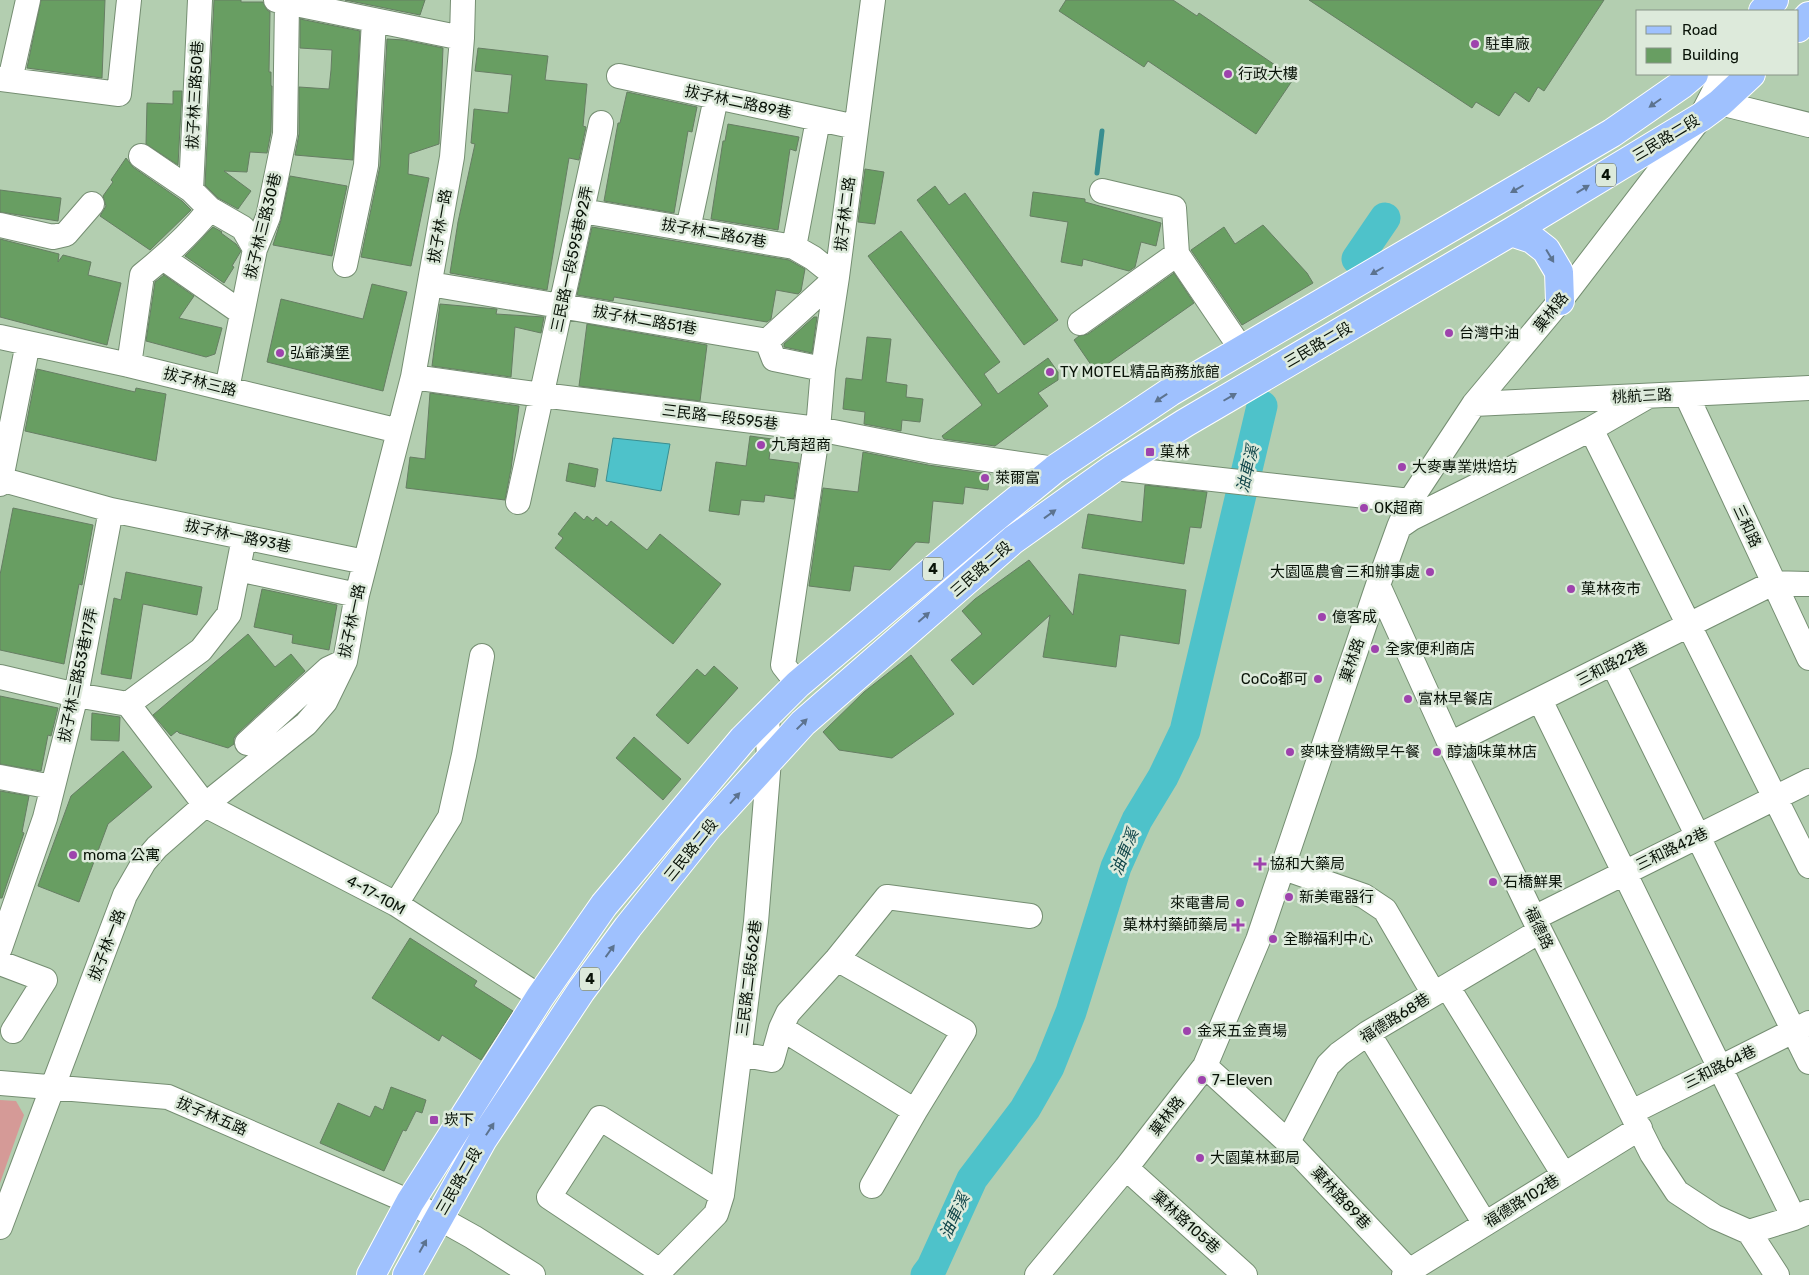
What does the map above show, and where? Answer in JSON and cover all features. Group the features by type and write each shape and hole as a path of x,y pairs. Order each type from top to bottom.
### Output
{"main road":[{"path":"1764,10 1774,0"},
{"path":"1799,27 1809,16"},
{"name":"三民路二段","path":"370,1275 410,1202 540,997 604,905 743,739 798,684 983,527 1056,469 1170,392 1612,133 1693,75"},
{"name":"三民路二段","path":"407,1275 483,1139 581,991 628,927 708,827 803,723 1013,540 1114,468 1185,423 1511,232 1710,110 1750,75"},
{"path":"1511,232 1532,239 1546,250 1559,272 1560,301"}],"street":[{"path":"28,0 5,79 119,94 129,0"},
{"name":"拔子林三路50巷","path":"190,190 200,0"},
{"name":"拔子林一路","path":"0,1228 126,895 144,862 156,847 205,805 306,724 325,702 345,661 357,595 413,377 430,284 452,157 462,38 463,0"},
{"name":"拔子林二路","path":"798,684 783,665 818,429 823,369 837,277 873,0"},
{"path":"281,1 462,38"},
{"name":"拔子林三路30巷","path":"227,389 255,249 268,217 284,134 281,1"},
{"path":"345,264 366,166 374,20"},
{"name":"菓林路","path":"1037,1275 1126,1168 1205,1066 1258,940 1281,867 1378,585 1410,501 1474,404 1560,301 1710,110 1723,75"},
{"name":"拔子林二路89巷","path":"619,76 856,128"},
{"path":"688,229 716,98"},
{"path":"1710,110 1809,125"},
{"path":"794,247 818,120"},
{"name":"三民路一段595巷92弄","path":"518,502 601,124"},
{"path":"141,156 190,190 210,209 243,228 255,249"},
{"path":"1102,191 1174,208 1177,254 1242,350"},
{"path":"0,225 53,237 66,234 92,204"},
{"path":"129,365 142,275 195,227 210,209"},
{"name":"拔子林二路67巷","path":"582,211 794,247 813,258 837,277"},
{"path":"1080,323 1177,254"},
{"path":"163,258 242,313"},
{"path":"823,369 774,359 767,341 837,277"},
{"name":"拔子林二路51巷","path":"430,284 767,341"},
{"name":"拔子林三路","path":"0,336 129,365 398,431"},
{"path":"28,343 0,481 112,510"},
{"name":"三民路一段595巷","path":"413,377 818,429 930,451 1056,469"},
{"name":"桃航三路","path":"1474,404 1809,388"},
{"name":"三和路","path":"1686,394 1809,658"},
{"path":"1399,526 1591,429 1648,396"},
{"path":"1591,429 1809,866"},
{"path":"1114,468 1410,501"},
{"name":"拔子林一路93巷","path":"112,510 365,562"},
{"name":"拔子林三路53巷17弄","path":"0,948 44,818 76,695 112,510"},
{"path":"128,704 201,650 230,614 244,538"},
{"path":"238,569 357,595"},
{"path":"1773,583 1809,584"},
{"name":"三和路22巷","path":"1450,744 1773,583"},
{"name":"福德路","path":"1378,585 1450,744 1537,925 1652,1154 1677,1192 1715,1217 1748,1232"},
{"path":"396,904 450,817 464,755 482,656"},
{"path":"247,743 328,669 345,661"},
{"path":"1613,664 1698,836 1801,1027 1809,1062"},
{"path":"0,677 76,695 128,704 205,805"},
{"path":"1540,700 1626,872 1719,1068 1802,1215 1748,1232 1777,1275"},
{"name":"三民路二段562巷","path":"658,1273 716,1214 722,1195 756,922 769,760 767,714"},
{"path":"0,777 52,787"},
{"name":"三和路42巷","path":"1537,925 1626,872 1775,796 1809,781"},
{"name":"4-17-10M","path":"205,805 396,904 540,997"},
{"path":"1281,867 1364,896 1385,910 1564,1175"},
{"path":"740,1054 772,1060 781,1028 788,1013 887,897 1030,916"},
{"name":"福德路68巷","path":"1288,1142 1328,1065 1339,1054 1368,1033 1440,990 1537,925"},
{"path":"836,959 964,1031 872,1186"},
{"path":"0,963 46,980 13,1031"},
{"name":"三和路64巷","path":"1636,1120 1719,1068 1801,1027"},
{"path":"781,1028 915,1111"},
{"path":"1368,1033 1485,1224"},
{"name":"菓林路89巷","path":"1205,1066 1288,1142 1407,1273"},
{"name":"拔子林五路","path":"0,1083 168,1097 410,1202 439,1217 533,1275"},
{"path":"658,1273 549,1197 600,1118 722,1195"},
{"name":"福德路102巷","path":"1407,1273 1564,1175 1636,1120"},
{"name":"菓林路105巷","path":"1126,1168 1245,1275"}],"shaded area":[{"path":"0,1100 16,1101 24,1115 0,1183"}],"water":[{"path":"613,438 670,444 661,491 606,481"}],"building":[{"path":"41,0 105,0 102,78 27,68"},
{"path":"214,0 263,2 270,12 271,132 267,153 250,152 247,172 224,171 251,191 238,209 218,198 205,185"},
{"path":"345,0 425,0 420,15"},
{"path":"1066,0 1173,0 1197,16 1199,13 1294,78 1256,134 1148,61 1144,67 1059,11"},
{"name":"駐車廠","path":"1309,0 1604,0 1544,91 1538,87 1529,102 1515,92 1499,116 1476,102 1472,108"},
{"path":"300,19 360,31 353,160 295,155 299,134 299,87 329,89 332,50 300,48"},
{"path":"387,39 404,40 443,48 439,144 409,154 408,174 429,178 411,266 361,257 380,166"},
{"path":"478,48 548,56 545,80 587,84 583,126 586,127 579,160 569,158 547,290 450,273 458,222 475,144 471,143 474,109 508,113 512,75 475,71"},
{"path":"173,91 182,91 178,165 146,144 147,103 173,104"},
{"path":"627,92 697,107 692,132 688,131 674,213 604,201 618,123 620,123"},
{"path":"728,124 799,137 796,151 790,149 778,230 711,219 723,141 725,141"},
{"path":"126,158 133,167 182,201 191,210 150,250 100,216 106,206 103,196"},
{"path":"865,169 884,172 875,224 858,222"},
{"path":"290,176 347,186 332,256 273,245 281,220"},
{"path":"935,186 949,205 965,193 1058,320 1024,345 917,200"},
{"path":"0,190 61,198 58,221 0,212"},
{"path":"1033,192 1085,199 1085,202 1161,223 1156,246 1141,242 1135,267 1129,271 1083,259 1082,266 1061,262 1068,222 1030,216"},
{"path":"1263,225 1307,273 1313,283 1242,325 1191,250 1224,227 1235,244"},
{"path":"213,227 236,244 241,251 224,283 185,256"},
{"path":"592,227 789,260 805,269 801,291 798,294 776,290 771,319 767,322 614,297 613,301 577,295"},
{"path":"901,231 1000,362 984,374 998,394 1048,358 1058,372 1058,380 1038,393 1048,406 995,446 944,439 942,436 982,405 868,256"},
{"path":"0,239 59,254 58,262 63,255 91,262 88,275 121,283 107,345 0,317"},
{"path":"1174,273 1194,303 1096,372 1074,340 1079,336 1088,334"},
{"path":"164,275 194,296 179,318 222,328 215,354 206,357 146,341 155,282"},
{"path":"372,284 407,292 383,391 267,362 281,299 363,319"},
{"path":"440,304 497,309 496,314 544,317 541,333 515,327 511,377 432,366"},
{"path":"814,317 817,317 812,353 784,347 784,344"},
{"path":"587,324 707,345 700,401 579,386"},
{"path":"867,337 891,339 886,382 907,385 906,397 923,399 920,422 902,420 901,431 864,424 865,412 843,409 846,378 862,380"},
{"path":"37,369 135,392 136,388 166,394 156,461 25,431"},
{"path":"430,393 519,406 505,500 406,488 410,457 425,459"},
{"path":"750,436 772,439 769,459 799,463 794,499 765,495 764,502 741,500 739,515 709,511 716,462 746,466"},
{"path":"863,452 928,465 990,474 988,490 965,487 963,504 933,501 929,543 916,542 890,570 854,566 850,591 809,586 823,488 858,492"},
{"path":"569,463 598,469 595,487 566,481"},
{"path":"1145,485 1207,492 1201,528 1190,527 1184,564 1082,548 1088,514 1142,522"},
{"path":"13,508 93,525 82,585 79,584 64,664 0,650 0,575"},
{"path":"575,512 584,520 587,516 593,521 596,517 607,526 611,521 647,550 660,534 721,584 673,644 555,548 563,538 558,534"},
{"path":"1029,560 1073,615 1079,574 1186,590 1179,644 1120,635 1116,667 1043,657 1050,615 973,685 951,660 982,634 962,611 975,599"},
{"path":"126,572 202,587 197,615 143,604 131,679 101,674 114,598 121,600"},
{"path":"262,589 337,605 329,650 292,643 293,635 254,627"},
{"path":"248,634 275,667 291,654 305,671 238,733 234,738 234,744 228,748 177,731 171,736 153,715"},
{"path":"911,655 954,714 892,758 839,750 823,732 864,692"},
{"path":"714,666 738,688 688,744 656,715 697,669 705,676"},
{"path":"0,696 58,708 51,736 48,735 41,771 0,764"},
{"path":"92,713 120,717 119,741 91,740"},
{"path":"634,737 681,779 663,800 616,758"},
{"name":"moma 公寓","path":"123,751 152,787 108,824 79,902 38,886 71,796"},
{"path":"0,791 29,796 22,832 24,833 2,898 0,898"},
{"path":"410,938 477,981 474,986 513,1011 481,1060 442,1035 439,1041 372,998"},
{"path":"391,1087 426,1100 422,1113 416,1111 406,1131 403,1130 384,1171 320,1143 338,1103 370,1117 375,1106 383,1110"}],"waterway":[{"path":"1097,173 1102,131"},
{"path":"1357,259 1385,218"},
{"name":"油車溪","path":"926,1275 932,1267 972,1179 1025,1109 1049,1067 1071,1012 1116,867 1137,820 1163,777 1185,731 1262,406"}],"place":[{"name":"駐車廠","path":"1475,44"},
{"name":"行政大樓","path":"1228,74"},
{"name":"台灣中油","path":"1449,333"},
{"name":"弘爺漢堡","path":"280,353"},
{"name":"TY MOTEL精品商務旅館","path":"1050,372"},
{"name":"九育超商","path":"761,445"},
{"name":"菓林","path":"1150,452"},
{"name":"大麥專業烘焙坊","path":"1402,467"},
{"name":"萊爾富","path":"985,478"},
{"name":"OK超商","path":"1364,508"},
{"name":"大園區農會三和辦事處","path":"1430,572"},
{"name":"菓林夜市","path":"1571,589"},
{"name":"億客成","path":"1322,617"},
{"name":"全家便利商店","path":"1375,649"},
{"name":"CoCo都可","path":"1318,679"},
{"name":"富林早餐店","path":"1408,699"},
{"name":"麥味登精緻早午餐","path":"1290,752"},
{"name":"醇滷味菓林店","path":"1437,752"},
{"name":"moma 公寓","path":"73,855"},
{"name":"協和大藥局","path":"1260,864"},
{"name":"石橋鮮果","path":"1493,882"},
{"name":"新美電器行","path":"1289,897"},
{"name":"來電書局","path":"1240,903"},
{"name":"菓林村藥師藥局","path":"1238,925"},
{"name":"全聯福利中心","path":"1273,939"},
{"name":"金采五金賣場","path":"1187,1031"},
{"name":"7-Eleven","path":"1202,1080"},
{"name":"崁下","path":"434,1120"},
{"name":"大園菓林郵局","path":"1200,1158"}]}
